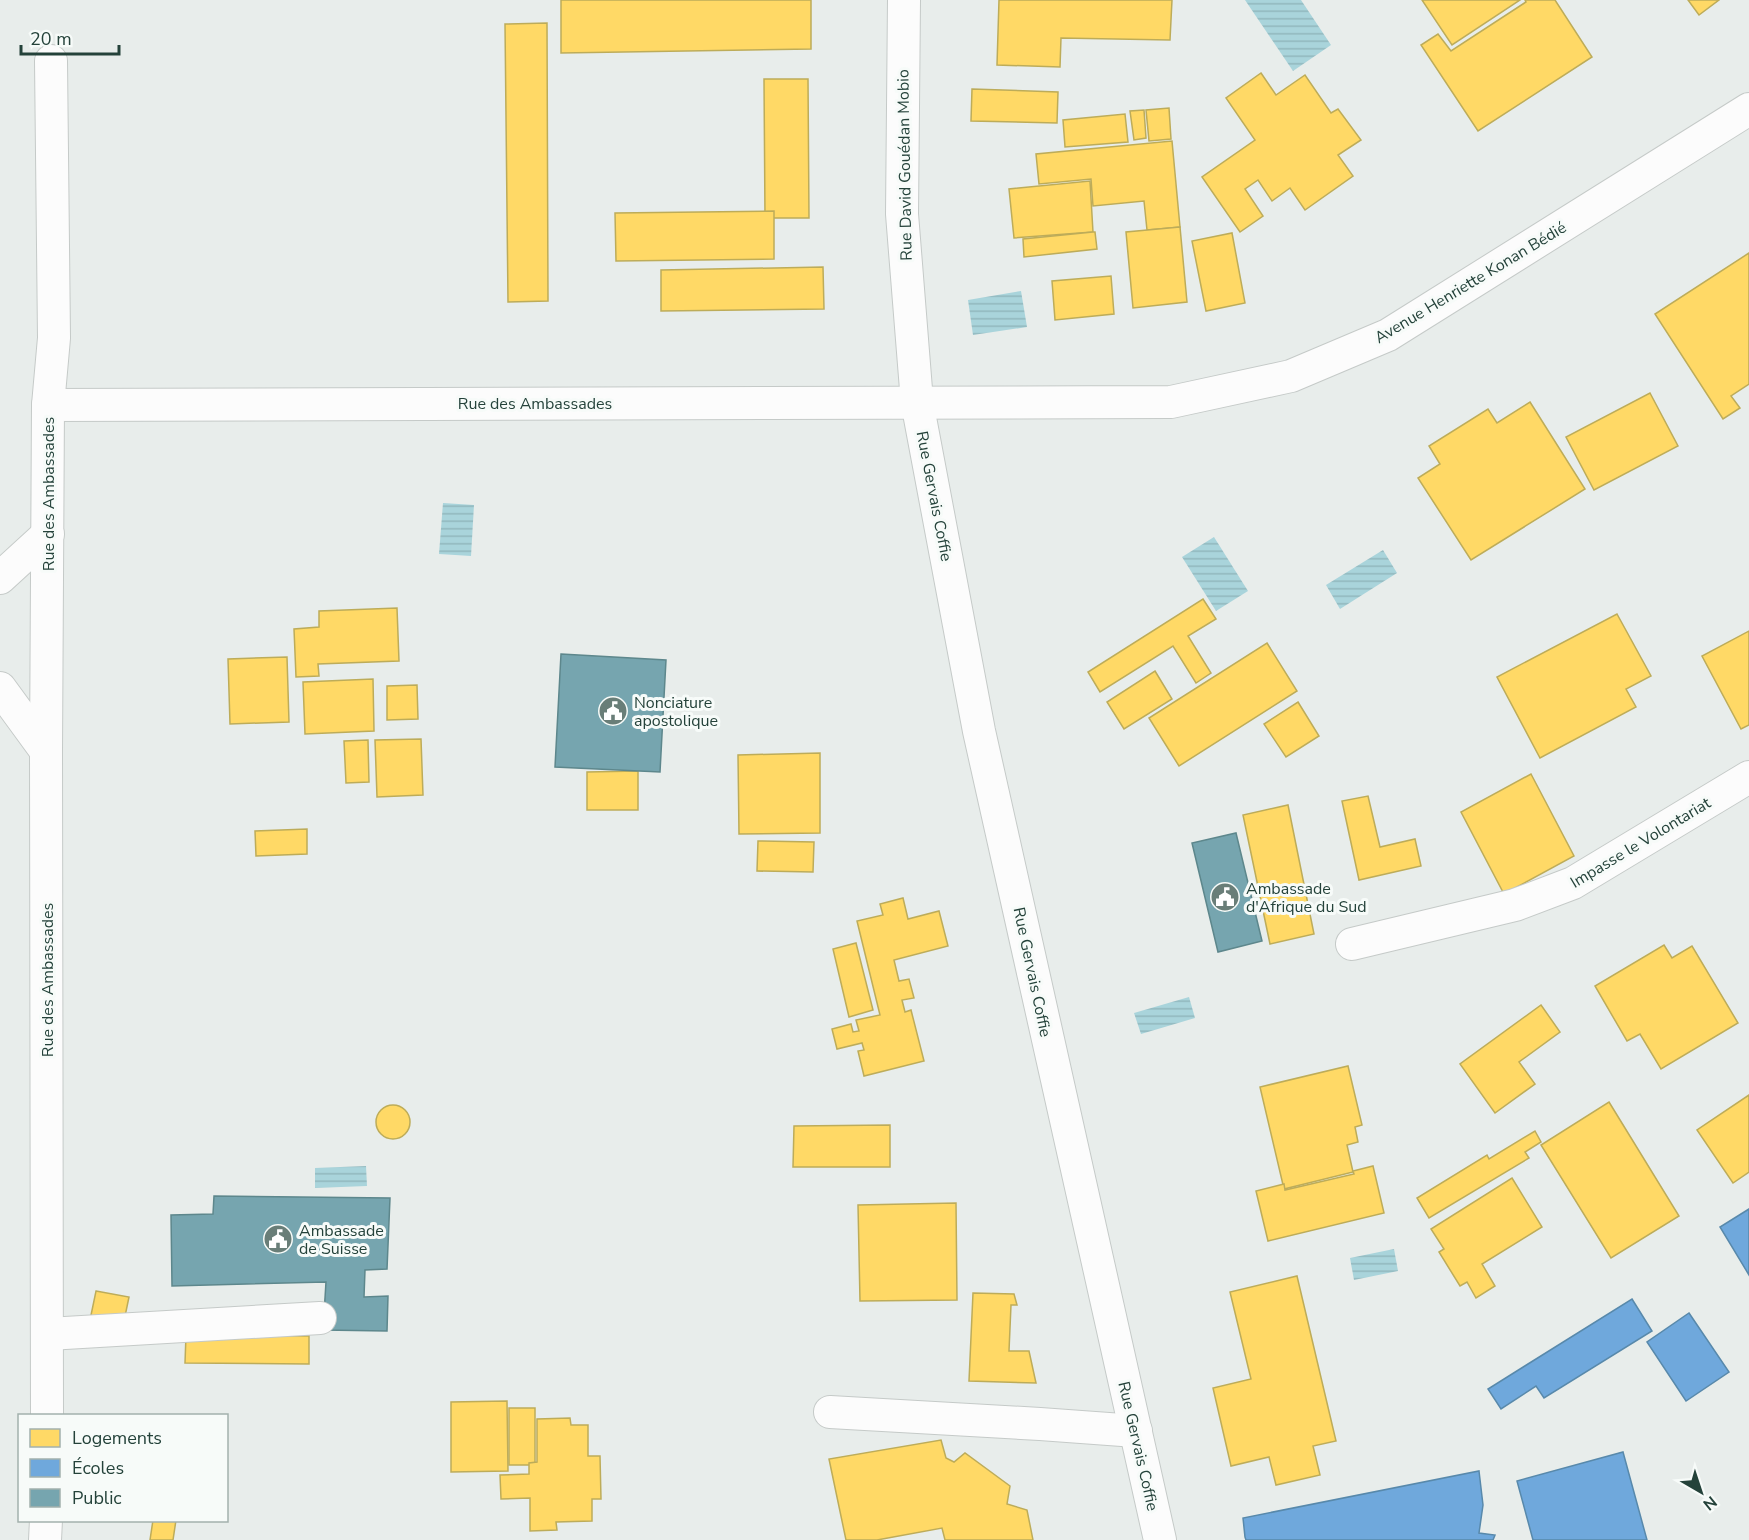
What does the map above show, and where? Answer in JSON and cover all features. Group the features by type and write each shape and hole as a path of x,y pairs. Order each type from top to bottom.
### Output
{"street":[{"name":"Rue David Gouédan Mobio","path":"904,0 902,214 917,402"},
{"path":"48,405 54,338 51,61"},
{"name":"Avenue Henriette Konan Bédié","path":"917,402 1171,402 1291,376 1388,335 1749,109"},
{"name":"Rue des Ambassades","path":"47,1414 48,405 917,402"},
{"name":"Rue Gervais Coffie","path":"917,402 979,731 1160,1540"},
{"path":"0,578 48,534"},
{"path":"0,688 46,751"},
{"name":"Impasse le Volontariat","path":"1352,944 1515,905 1573,883 1749,777"},
{"path":"48,1334 320,1318"},
{"path":"830,1412 1136,1431"},
{"path":"45,1522 45,1540"}],"water":[{"path":"1245,0 1301,0 1331,45 1293,71"},
{"path":"1021,291 1027,327 973,335 968,300"},
{"path":"443,503 474,505 471,556 439,554"},
{"path":"1214,537 1248,591 1216,611 1182,557"},
{"path":"1383,550 1397,573 1340,609 1326,585"},
{"path":"1189,997 1195,1018 1141,1034 1134,1013"},
{"path":"366,1166 367,1186 315,1188 315,1168"},
{"path":"1394,1249 1398,1271 1354,1280 1350,1258"}],"building: Logements":[{"path":"561,0 811,0 811,49 561,53"},
{"path":"999,0 1172,0 1170,40 1061,38 1060,67 997,65"},
{"path":"1422,0 1520,0 1452,45"},
{"path":"1525,0 1555,0 1592,57 1478,131 1421,45 1438,34 1451,51 1526,2"},
{"path":"1688,0 1719,0 1699,15"},
{"path":"547,23 548,301 508,302 505,24"},
{"path":"1261,73 1276,95 1305,75 1331,113 1338,109 1361,140 1338,155 1353,176 1305,210 1290,188 1272,201 1258,180 1245,189 1263,216 1240,232 1202,177 1255,140 1226,98"},
{"path":"764,79 808,79 809,218 765,218"},
{"path":"972,89 1058,92 1057,123 971,121"},
{"path":"1169,108 1171,139 1149,141 1146,110"},
{"path":"1144,110 1146,138 1134,140 1130,111"},
{"path":"1125,114 1128,142 1065,147 1063,120"},
{"path":"1172,141 1180,227 1147,230 1144,201 1093,206 1091,179 1039,184 1036,154"},
{"path":"1090,181 1093,232 1014,238 1009,189"},
{"path":"774,211 774,259 616,261 615,213"},
{"path":"1180,227 1187,302 1133,308 1126,232"},
{"path":"1095,232 1097,249 1024,257 1023,239"},
{"path":"1232,233 1245,303 1206,311 1192,241"},
{"path":"1749,253 1749,384 1731,396 1740,408 1723,419 1655,314"},
{"path":"823,267 824,309 661,311 661,270"},
{"path":"1111,276 1114,314 1055,320 1052,281"},
{"path":"1650,393 1678,446 1594,490 1566,437"},
{"path":"1530,402 1585,489 1471,560 1418,478 1440,464 1429,446 1488,409 1497,423"},
{"path":"1203,599 1216,619 1188,636 1211,673 1196,683 1173,646 1100,692 1088,672"},
{"path":"397,608 399,661 318,664 319,676 296,677 294,629 319,627 319,611"},
{"path":"1617,614 1651,676 1626,689 1636,707 1540,758 1497,677"},
{"path":"1749,631 1749,725 1741,729 1702,656"},
{"path":"1267,643 1297,691 1179,766 1149,718"},
{"path":"287,657 289,722 230,724 228,659"},
{"path":"1155,671 1172,699 1124,729 1107,702"},
{"path":"373,679 374,731 305,734 303,682"},
{"path":"417,685 418,719 387,720 387,686"},
{"path":"1298,702 1319,736 1286,757 1264,724"},
{"path":"421,739 423,795 377,797 375,740"},
{"path":"368,740 369,782 346,783 344,741"},
{"path":"820,753 820,833 739,834 738,755"},
{"path":"638,771 638,810 587,810 587,772"},
{"path":"1531,774 1574,856 1504,894 1461,812"},
{"path":"1368,796 1380,847 1415,839 1421,866 1359,880 1342,801"},
{"path":"1288,805 1314,934 1270,944 1243,815"},
{"path":"307,829 307,854 256,856 255,831"},
{"path":"758,841 814,842 813,872 757,871"},
{"path":"903,898 908,919 939,911 948,946 894,960 899,981 909,979 914,998 902,1000 905,1012 911,1010 924,1061 864,1076 858,1051 864,1050 862,1043 837,1049 832,1029 851,1024 853,1032 859,1031 856,1020 880,1015 857,921 883,915 880,904"},
{"path":"856,943 873,1010 849,1017 833,949"},
{"path":"1664,945 1672,958 1692,946 1738,1023 1661,1069 1640,1034 1627,1041 1595,986"},
{"path":"1541,1005 1560,1032 1519,1062 1535,1084 1495,1113 1460,1064"},
{"path":"1348,1066 1362,1125 1355,1127 1358,1142 1347,1145 1353,1172 1284,1189 1260,1087"},
{"path":"1749,1095 1749,1172 1733,1183 1697,1130"},
{"path":"1609,1102 1679,1216 1611,1258 1541,1145"},
{"path":"393,1105 405,1110 410,1122 405,1134 393,1139 381,1134 376,1122 381,1110"},
{"path":"890,1125 890,1167 793,1167 794,1126"},
{"path":"1535,1131 1541,1142 1525,1152 1529,1158 1429,1218 1417,1198 1487,1155 1489,1159"},
{"path":"1373,1166 1384,1213 1268,1241 1256,1191 1284,1184 1285,1190 1354,1174 1353,1171"},
{"path":"1512,1178 1542,1227 1482,1264 1495,1286 1476,1298 1467,1282 1460,1286 1439,1252 1444,1249 1431,1229"},
{"path":"956,1203 957,1300 860,1301 858,1205"},
{"path":"1297,1276 1336,1441 1313,1446 1320,1475 1276,1485 1269,1457 1231,1466 1213,1388 1251,1379 1230,1292"},
{"path":"96,1291 129,1297 123,1326 90,1320"},
{"path":"973,1293 1014,1294 1017,1305 1011,1305 1009,1351 1029,1351 1036,1383 969,1381"},
{"path":"186,1335 309,1336 309,1364 185,1363"},
{"path":"507,1401 508,1471 451,1472 451,1402"},
{"path":"509,1408 535,1408 535,1465 509,1465"},
{"path":"570,1418 571,1425 588,1425 588,1456 600,1456 601,1499 592,1499 592,1521 556,1522 557,1530 530,1531 530,1498 501,1499 500,1475 529,1474 529,1463 537,1462 537,1419"},
{"path":"941,1440 946,1458 954,1462 965,1453 1010,1486 1007,1504 1027,1510 1033,1540 945,1540 942,1528 877,1540 846,1540 829,1459"},
{"path":"153,1522 176,1522 173,1540 150,1540"}],"building: Écoles":[{"path":"1749,1209 1749,1275 1720,1227"},
{"path":"1632,1299 1652,1331 1544,1398 1536,1386 1501,1409 1488,1389"},
{"path":"1689,1313 1729,1372 1686,1401 1647,1342"},
{"path":"1623,1452 1647,1540 1533,1540 1517,1481"},
{"path":"1479,1471 1483,1505 1479,1533 1495,1535 1493,1540 1246,1540 1245,1537 1243,1518"}],"building: Public":[{"path":"561,654 666,660 660,772 555,767"},
{"path":"1236,833 1262,941 1218,952 1192,843"},
{"path":"214,1196 390,1198 387,1269 365,1270 364,1297 388,1296 387,1331 323,1330 326,1282 172,1286 171,1215 213,1214"}],"place":[{"name":"Nonciature apostolique","path":"613,711"},
{"name":"Ambassade d'Afrique du Sud","path":"1225,897"},
{"name":"Ambassade de Suisse","path":"278,1239"}]}
